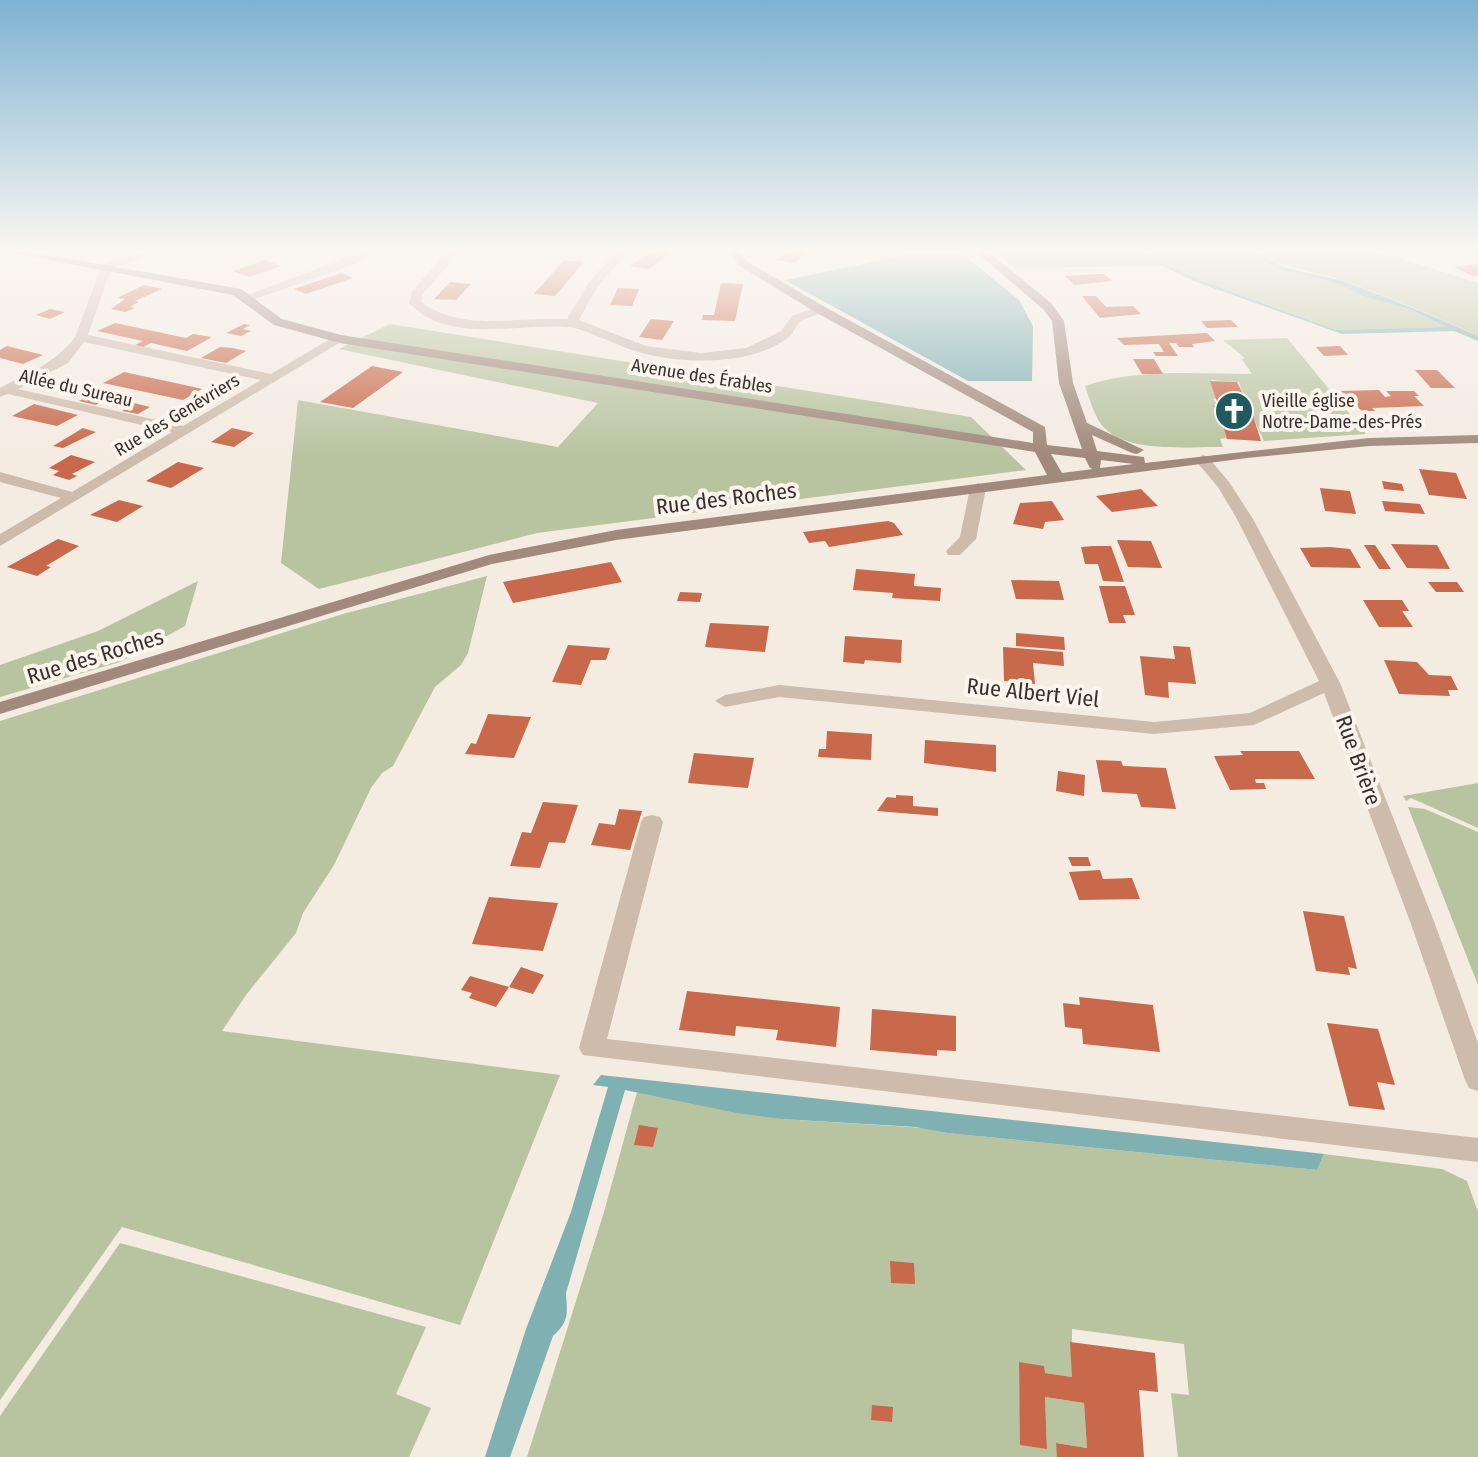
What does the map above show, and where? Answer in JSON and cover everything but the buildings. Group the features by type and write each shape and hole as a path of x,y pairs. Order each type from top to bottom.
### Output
{"street":[{"path":"2,387 23,382 63,360 81,337 87,319"},
{"name":"Avenue des Érables","path":"274,319 340,339 1165,464"},
{"path":"454,319 486,324 581,324 607,338 644,350 701,357 749,352 785,334 796,319"},
{"path":"571,323 573,319"},
{"path":"837,319 1040,430 1040,447 1056,477"},
{"path":"1057,319 1066,383 1097,472"},
{"path":"81,337 273,379"},
{"name":"Rue des Genévriers","path":"0,541 340,339"},
{"name":"Allée du Sureau","path":"2,387 185,431"},
{"path":"1083,426 1146,454 1199,460"},
{"name":"Rue des Roches","path":"0,708 489,560 616,535 1199,460 1369,442 1478,439"},
{"name":"Rue Brière","path":"1199,460 1224,485 1245,519 1330,683 1423,924 1478,1080"},
{"path":"0,477 74,497"},
{"path":"954,551 968,539 978,488"},
{"name":"Rue Albert Viel","path":"725,701 779,691 1154,728 1254,719 1330,683"},
{"path":"652,822 592,1048 1478,1150"}],"green space":[{"path":"1306,319 1430,319 1446,327 1336,330"},
{"path":"1439,319 1478,319 1478,336"},
{"path":"390,324 971,417 1026,470 537,533 319,589 281,563 298,400 558,447 598,403 339,349"},
{"path":"1287,338 1366,434 1264,441 1239,382 1211,380 1217,398 1213,399 1218,405 1213,406 1218,409 1227,438 1220,439 1223,447 1138,444 1109,432 1099,421 1085,386 1146,374 1252,374 1242,359 1245,358 1223,340"},
{"path":"487,576 468,653 461,665 435,687 393,766 382,773 371,788 334,865 303,913 296,933 246,995 222,1031 560,1075 460,1325 122,1227 0,1400 0,721 343,614"},
{"path":"198,581 185,626 120,662 0,697 0,665 98,631"},
{"path":"1478,783 1478,828 1411,798 1406,801 1403,796"},
{"path":"1408,807 1425,809 1478,832 1478,985"},
{"path":"637,1092 781,1119 925,1128 947,1133 1317,1170 1324,1154 1442,1169 1467,1181 1478,1212 1478,1457 1178,1457 1171,1393 1189,1395 1184,1344 1072,1329 1072,1377 1045,1373 1019,1363 1021,1445 1047,1448 1045,1397 1084,1403 1087,1448 1057,1443 1057,1457 527,1457 604,1212"},
{"path":"120,1243 426,1327 396,1394 431,1408 409,1457 0,1457 0,1416"}],"water":[{"path":"856,319 1029,319 1033,326 1032,381 968,381"},
{"path":"1300,319 1336,330 1446,327 1430,319 1438,319 1478,336 1478,341 1454,331 1342,334"},
{"path":"601,1075 1324,1154 1317,1170 947,1133 916,1127 781,1119 625,1090 566,1293 565,1321 553,1336 510,1457 485,1457 526,1329 571,1212 608,1087 593,1085"}],"place":[{"name":"Vieille église Notre-Dame-des-Prés","path":"1234,411"}]}
